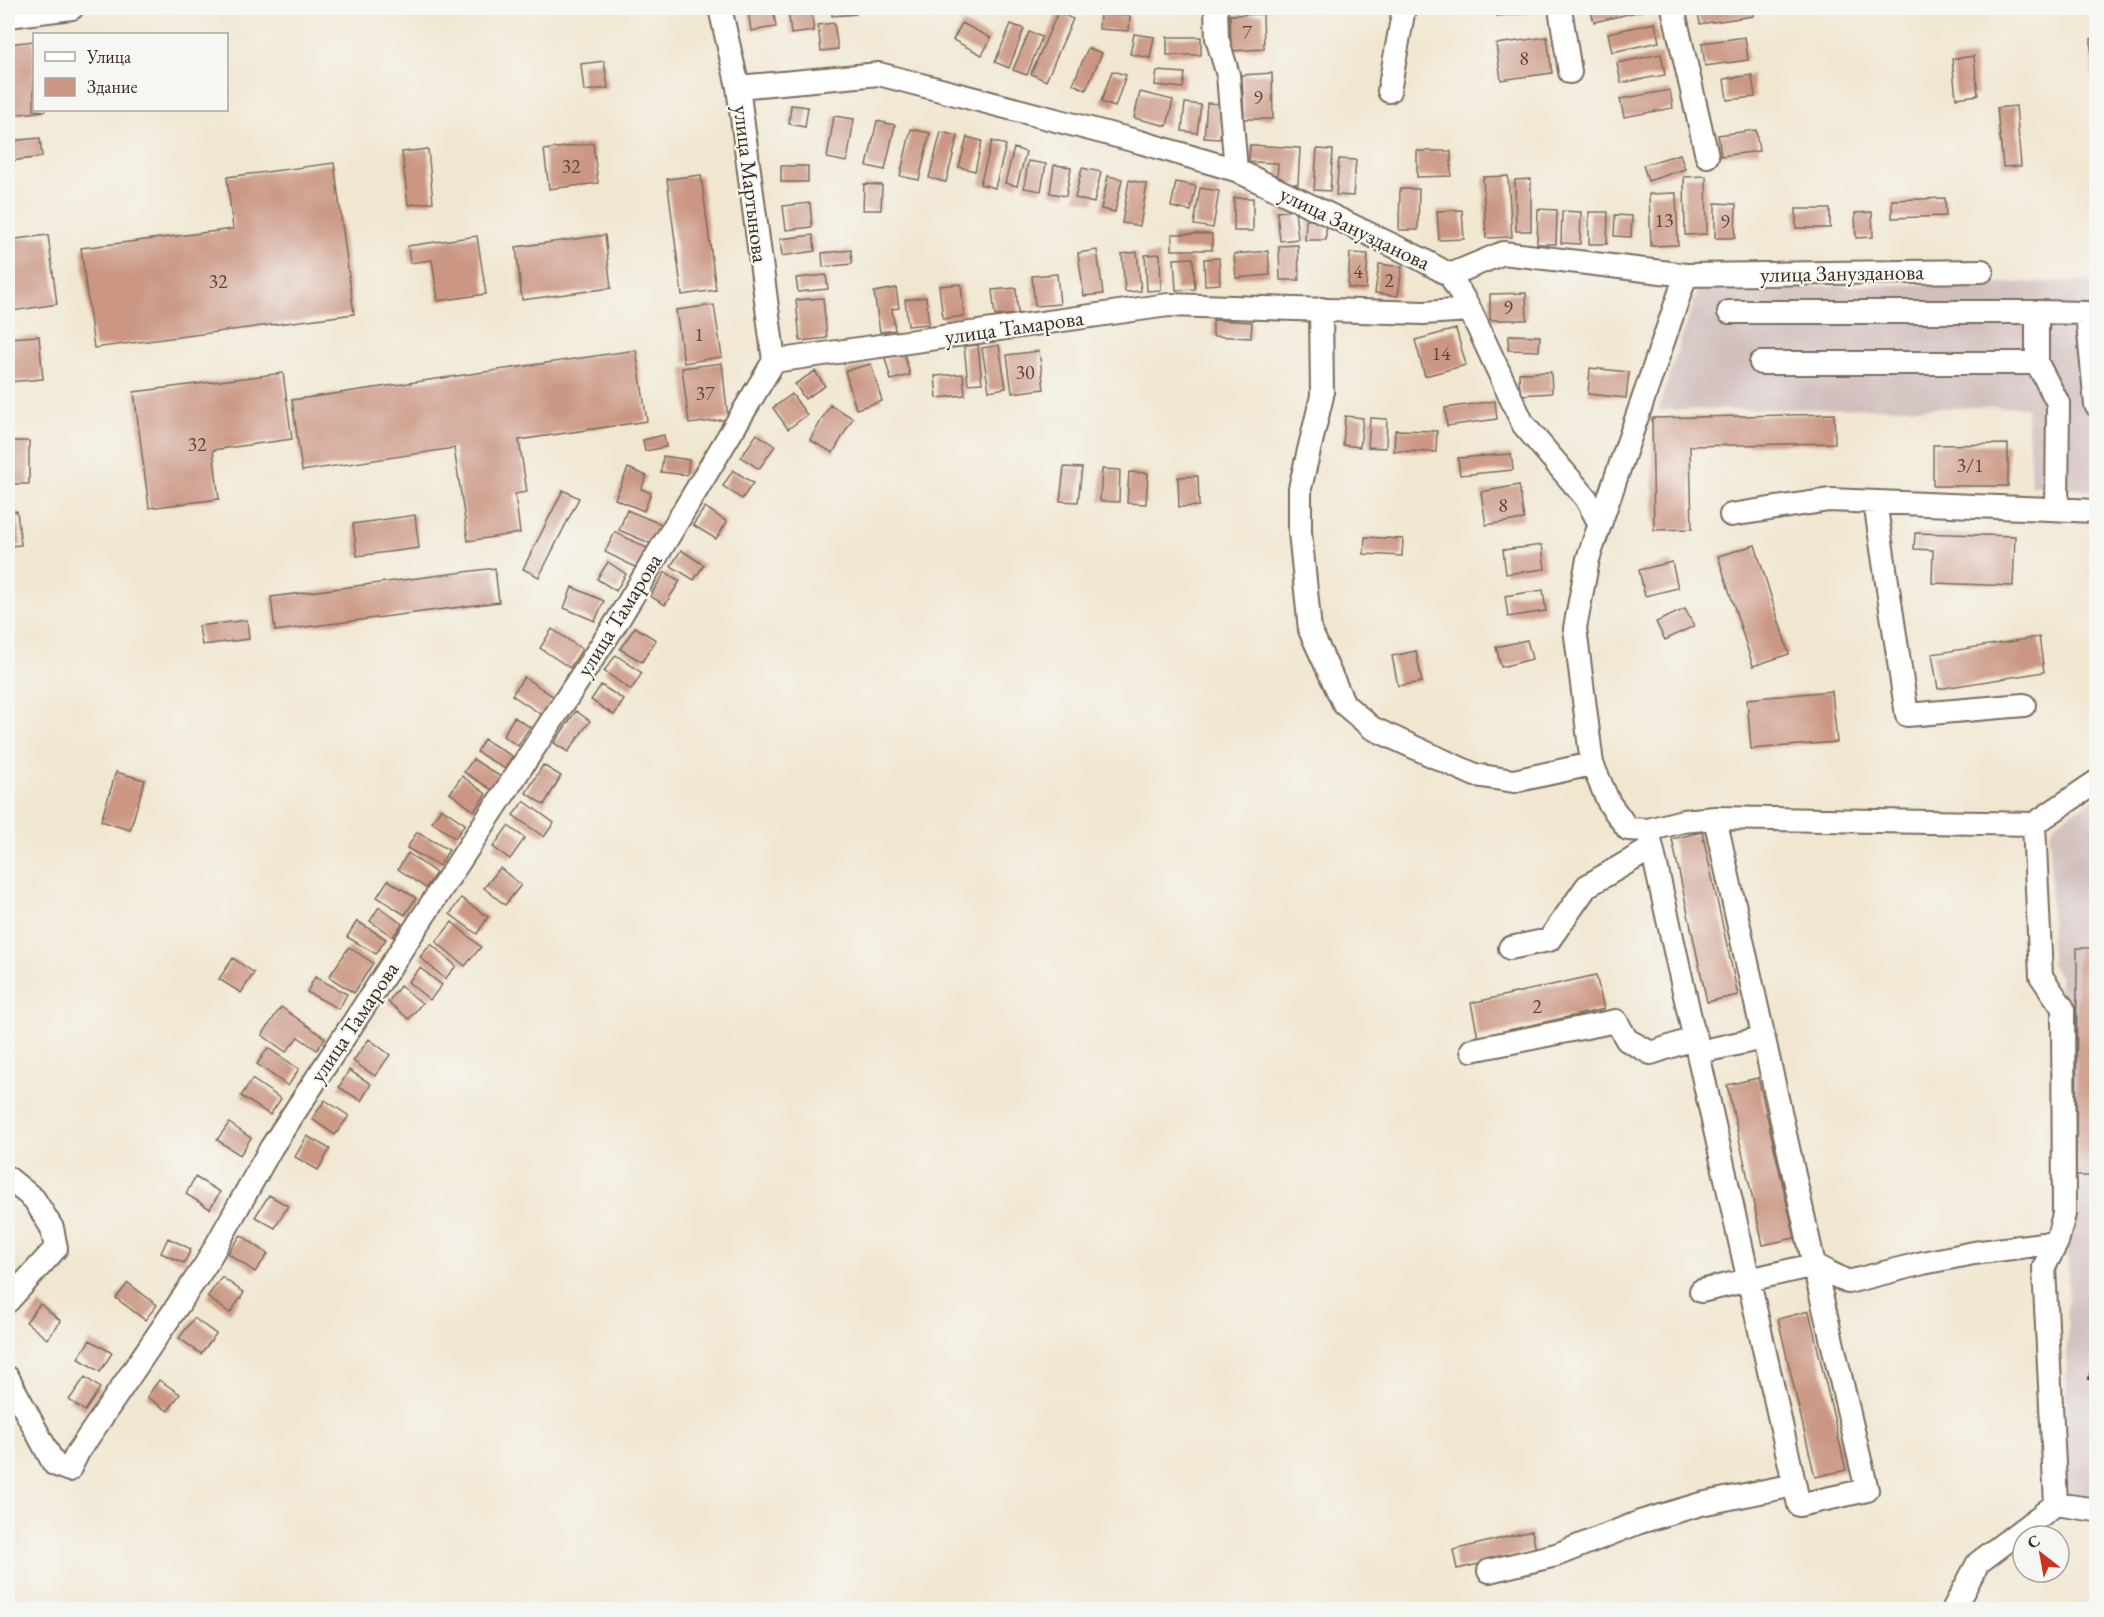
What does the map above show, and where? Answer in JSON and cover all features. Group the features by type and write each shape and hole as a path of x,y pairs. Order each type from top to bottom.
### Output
{"street":[{"path":"8,16 72,8"},
{"name":"улица Мартынова","path":"720,8 738,87 774,361"},
{"path":"1216,8 1217,38 1228,75 1236,170"},
{"path":"1389,91 1404,8"},
{"path":"1560,8 1570,72"},
{"path":"1673,8 1707,156"},
{"name":"улица Занузданова","path":"738,87 879,74 1140,142 1236,170 1450,275 1503,253 1686,275 1982,271"},
{"path":"1450,275 1470,310 1523,424 1586,498 1600,524"},
{"path":"1650,839 1628,829 1609,803 1592,765 1575,628 1588,559 1686,275"},
{"name":"улица Тамарова","path":"8,1377 54,1464 69,1470 78,1452 206,1264 271,1148 618,620 774,361 1168,305 1424,313 1470,310"},
{"path":"1321,309 1322,396 1300,488 1300,532 1310,630 1344,704 1372,728 1475,775 1514,781 1592,765"},
{"path":"1729,312 2087,313 2097,405"},
{"path":"2037,312 2037,363 2058,403 2057,509"},
{"path":"1761,363 2037,363"},
{"path":"1731,515 1829,500 2097,511"},
{"path":"1875,502 1907,715 2024,705"},
{"path":"1510,948 1549,940 1587,886 1650,839 1683,821 1715,818 2034,824 2097,782"},
{"path":"1650,839 1798,1505 1867,1490 1814,1265 1715,818"},
{"path":"2034,824 2040,976 2063,1008 2064,1214 2057,1242 2044,1267 2056,1504"},
{"path":"1472,1050 1616,1021 1627,1040 1651,1053 1697,1045 1763,1038"},
{"path":"8,1178 34,1199 52,1228 56,1248 8,1301"},
{"path":"1701,1291 1814,1265 1848,1282 1974,1253 2057,1242"},
{"path":"1489,1571 1556,1555 1640,1522 1701,1504 1794,1485"},
{"path":"1953,1610 1978,1563 2056,1504 2097,1510"}],"shaded area":[{"path":"2096,281 2096,491 2031,485 2027,407 1658,410 1698,289"},
{"path":"2096,797 2096,1506 2065,1505 2068,1271 2060,977 2051,964 2050,832 2056,823"}],"building":[{"path":"773,8 776,27 751,31 748,10"},
{"path":"788,8 811,8 814,31 791,34"},
{"path":"832,8 856,8 856,14 832,16"},
{"path":"1497,8 1544,8 1544,11 1497,16"},
{"path":"1590,8 1654,8 1594,22"},
{"path":"1697,8 1752,8 1753,16 1700,24"},
{"path":"1058,12 1073,19 1046,81 1031,74"},
{"path":"1263,14 1264,49 1231,51 1230,15"},
{"path":"1100,15 1130,16 1129,31 1099,29"},
{"path":"834,23 838,49 821,51 818,25"},
{"path":"962,23 991,38 982,55 953,40"},
{"path":"1655,23 1659,42 1612,52 1608,33"},
{"path":"1011,24 1024,29 1009,68 995,62"},
{"path":"1029,32 1042,37 1027,75 1013,70"},
{"path":"1134,34 1154,37 1150,58 1130,54"},
{"path":"1167,37 1201,37 1201,55 1167,55"},
{"path":"1547,37 1552,73 1501,80 1496,44"},
{"path":"1745,37 1748,60 1705,66 1702,43"},
{"path":"2091,39 2096,39 2096,119 2094,119"},
{"path":"33,41 33,111 46,111 11,115 8,44"},
{"path":"1088,48 1102,53 1086,90 1073,84"},
{"path":"1661,54 1665,75 1621,83 1617,63"},
{"path":"1974,56 1978,95 1956,98 1952,59"},
{"path":"604,61 608,88 584,91 581,64"},
{"path":"1112,71 1126,75 1115,107 1101,102"},
{"path":"1157,71 1185,73 1183,88 1155,85"},
{"path":"1272,73 1273,119 1244,119 1242,75"},
{"path":"1752,75 1755,97 1727,100 1724,79"},
{"path":"1670,90 1673,108 1624,117 1620,99"},
{"path":"1140,92 1173,100 1167,126 1134,118"},
{"path":"1185,103 1201,105 1197,133 1182,131"},
{"path":"1207,103 1223,104 1220,139 1204,138"},
{"path":"791,105 808,107 805,127 789,124"},
{"path":"2016,106 2021,166 2003,167 1997,108"},
{"path":"834,116 854,119 847,162 827,158"},
{"path":"877,121 895,125 885,170 867,166"},
{"path":"911,129 930,133 919,180 900,176"},
{"path":"1756,130 1759,151 1721,156 1718,135"},
{"path":"941,132 958,136 946,182 929,178"},
{"path":"967,137 982,141 975,171 959,167"},
{"path":"40,138 42,157 11,161 9,141"},
{"path":"992,141 1006,145 995,188 980,184"},
{"path":"593,143 598,183 549,189 544,150"},
{"path":"1250,145 1300,148 1298,184 1277,183 1278,163 1249,162"},
{"path":"1014,148 1026,152 1017,186 1005,183"},
{"path":"428,149 433,202 408,205 402,152"},
{"path":"1317,149 1333,150 1330,191 1314,190"},
{"path":"1417,151 1451,151 1451,176 1417,177"},
{"path":"1680,154 1685,169 1648,181 1643,165"},
{"path":"1339,159 1356,160 1353,196 1336,195"},
{"path":"1028,161 1046,164 1041,191 1024,188"},
{"path":"334,163 354,314 94,348 81,248 233,229 227,177"},
{"path":"1054,165 1071,167 1066,196 1050,193"},
{"path":"781,166 808,166 808,182 781,182"},
{"path":"1082,168 1101,172 1094,203 1075,198"},
{"path":"701,175 716,290 682,295 667,179"},
{"path":"1108,176 1122,179 1115,212 1101,209"},
{"path":"1508,176 1512,237 1486,238 1483,177"},
{"path":"1706,176 1707,234 1685,235 1684,177"},
{"path":"1531,179 1531,231 1516,231 1515,180"},
{"path":"1129,180 1147,184 1140,226 1122,223"},
{"path":"2096,180 2096,231 2095,231 2092,181"},
{"path":"1176,182 1196,186 1191,211 1171,207"},
{"path":"864,184 882,185 881,210 863,210"},
{"path":"1200,188 1219,191 1213,228 1194,225"},
{"path":"1400,189 1419,189 1418,230 1399,230"},
{"path":"1676,193 1678,245 1651,246 1649,194"},
{"path":"1234,198 1253,198 1253,231 1234,231"},
{"path":"1945,198 1946,216 1892,218 1892,200"},
{"path":"810,203 812,227 786,230 783,206"},
{"path":"1715,203 1736,204 1735,238 1715,238"},
{"path":"1538,209 1557,210 1556,244 1537,244"},
{"path":"1796,209 1830,209 1830,228 1796,228"},
{"path":"1295,210 1298,239 1280,241 1277,212"},
{"path":"1462,210 1464,239 1439,240 1437,211"},
{"path":"1562,211 1581,212 1580,244 1561,243"},
{"path":"1589,212 1608,212 1607,244 1589,244"},
{"path":"1872,212 1873,237 1856,238 1855,213"},
{"path":"1615,215 1632,216 1631,237 1614,236"},
{"path":"1306,220 1326,220 1326,240 1305,240"},
{"path":"1172,234 1212,234 1212,250 1172,250"},
{"path":"48,235 57,304 12,311 8,280 8,240"},
{"path":"605,235 611,288 522,300 516,247"},
{"path":"813,235 815,251 782,256 780,239"},
{"path":"477,236 486,294 438,301 432,260 410,263 408,246"},
{"path":"1298,245 1299,280 1280,280 1279,246"},
{"path":"851,250 852,264 823,267 822,253"},
{"path":"1097,250 1103,294 1084,296 1078,253"},
{"path":"1268,251 1270,275 1236,278 1234,254"},
{"path":"1137,252 1141,291 1125,292 1122,254"},
{"path":"1350,253 1368,254 1366,289 1348,288"},
{"path":"1160,254 1161,290 1147,291 1145,255"},
{"path":"1193,258 1195,289 1176,290 1174,259"},
{"path":"1219,258 1220,284 1205,285 1204,259"},
{"path":"1379,264 1402,267 1398,296 1375,293"},
{"path":"1057,274 1060,304 1035,306 1032,276"},
{"path":"826,275 828,289 798,292 796,278"},
{"path":"961,284 964,316 943,319 939,286"},
{"path":"896,288 899,308 892,309 895,330 880,332 874,292"},
{"path":"1016,288 1018,314 995,316 992,290"},
{"path":"1526,293 1527,320 1490,320 1490,294"},
{"path":"926,297 929,324 908,326 905,300"},
{"path":"823,298 827,338 800,341 796,300"},
{"path":"714,305 722,357 684,363 676,310"},
{"path":"1213,320 1252,322 1251,338 1213,336"},
{"path":"1456,329 1466,365 1425,376 1415,340"},
{"path":"1509,335 1540,336 1539,351 1508,350"},
{"path":"39,336 43,379 8,382 8,338"},
{"path":"978,345 982,383 968,384 964,346"},
{"path":"999,345 1006,388 989,391 982,348"},
{"path":"636,350 647,421 519,440 527,492 515,494 520,533 468,541 454,448 302,471 292,400"},
{"path":"1039,351 1044,389 1012,393 1007,355"},
{"path":"904,353 910,375 891,380 885,358"},
{"path":"722,363 728,419 689,424 682,368"},
{"path":"871,364 882,401 856,409 845,371"},
{"path":"1590,368 1629,372 1626,398 1588,394"},
{"path":"815,371 825,386 805,399 795,384"},
{"path":"1551,372 1552,393 1520,395 1519,373"},
{"path":"283,373 292,439 213,450 219,499 149,508 134,392"},
{"path":"963,374 965,395 937,398 935,376"},
{"path":"792,394 807,415 788,429 773,408"},
{"path":"1495,401 1497,419 1447,426 1445,408"},
{"path":"830,405 853,418 833,453 810,440"},
{"path":"1834,414 1835,443 1690,446 1692,529 1654,530 1652,418"},
{"path":"1345,416 1363,418 1360,447 1343,445"},
{"path":"1370,418 1387,419 1386,448 1368,447"},
{"path":"1395,430 1437,431 1436,452 1394,451"},
{"path":"757,434 775,446 759,469 741,457"},
{"path":"664,435 666,447 645,451 643,440"},
{"path":"8,441 29,441 29,484 8,484"},
{"path":"2008,444 2008,486 1933,486 1933,445"},
{"path":"1511,454 1513,470 1460,475 1458,458"},
{"path":"663,456 689,460 687,475 661,472"},
{"path":"1064,467 1082,468 1078,502 1060,501"},
{"path":"628,468 647,476 641,489 651,493 644,511 615,499"},
{"path":"1102,469 1120,470 1119,502 1100,501"},
{"path":"733,470 753,483 742,499 723,486"},
{"path":"1129,472 1148,473 1146,504 1127,503"},
{"path":"1198,476 1199,506 1179,507 1178,477"},
{"path":"1519,485 1524,519 1486,525 1481,492"},
{"path":"563,490 579,498 539,577 523,569"},
{"path":"705,507 727,522 716,539 693,525"},
{"path":"627,510 663,525 654,545 619,530"},
{"path":"17,511 21,545 8,546 8,512"},
{"path":"415,515 419,548 357,556 353,524"},
{"path":"615,532 653,551 643,571 605,552"},
{"path":"1915,533 2015,536 2013,586 1932,583 1933,550 1914,549"},
{"path":"1365,537 1403,539 1402,556 1364,554"},
{"path":"1542,545 1545,569 1506,574 1503,550"},
{"path":"1755,545 1789,654 1753,666 1718,556"},
{"path":"681,550 704,565 694,580 671,566"},
{"path":"608,562 626,574 616,591 597,579"},
{"path":"1672,562 1678,588 1645,596 1639,570"},
{"path":"495,568 499,602 275,631 271,597"},
{"path":"665,572 680,581 665,605 650,596"},
{"path":"572,587 604,601 595,621 564,608"},
{"path":"1543,590 1546,611 1508,617 1505,596"},
{"path":"1685,609 1694,626 1665,640 1656,622"},
{"path":"247,620 249,639 202,645 199,626"},
{"path":"635,627 656,640 642,662 620,649"},
{"path":"552,629 582,649 570,668 540,648"},
{"path":"2039,637 2044,672 1938,689 1932,654"},
{"path":"1527,640 1532,659 1501,667 1496,647"},
{"path":"1416,651 1422,682 1398,686 1392,656"},
{"path":"616,655 642,673 631,690 604,671"},
{"path":"524,677 554,697 542,715 512,695"},
{"path":"601,685 624,700 614,715 591,700"},
{"path":"1832,691 1837,742 1751,749 1747,699"},
{"path":"576,711 590,721 568,752 554,743"},
{"path":"514,717 530,727 518,746 503,736"},
{"path":"484,739 512,756 505,769 477,752"},
{"path":"473,759 501,777 492,790 464,772"},
{"path":"543,765 561,776 544,805 526,793"},
{"path":"116,772 145,780 130,830 101,821"},
{"path":"462,776 486,794 474,811 450,793"},
{"path":"524,801 554,823 544,837 513,815"},
{"path":"441,808 465,824 455,838 432,822"},
{"path":"508,826 525,838 510,859 493,847"},
{"path":"417,832 449,850 439,866 407,848"},
{"path":"1702,832 1738,995 1707,1002 1672,839"},
{"path":"408,853 436,873 426,888 398,869"},
{"path":"500,868 521,885 505,905 484,888"},
{"path":"388,880 416,898 405,915 377,897"},
{"path":"461,898 488,917 477,934 450,914"},
{"path":"379,907 402,924 393,937 370,921"},
{"path":"357,921 386,939 376,954 347,937"},
{"path":"452,922 481,947 465,966 436,942"},
{"path":"431,944 456,966 445,979 420,957"},
{"path":"349,947 373,963 354,993 329,977"},
{"path":"2077,948 2093,948 2093,1176 2076,1176"},
{"path":"233,958 254,973 241,993 219,979"},
{"path":"420,968 442,985 430,1000 408,982"},
{"path":"1596,975 1604,1009 1478,1037 1471,1003"},
{"path":"315,977 347,994 339,1009 307,992"},
{"path":"400,986 422,1003 409,1019 388,1002"},
{"path":"281,1007 325,1038 317,1050 298,1037 286,1052 262,1035"},
{"path":"369,1039 390,1055 375,1076 353,1061"},
{"path":"268,1048 299,1069 288,1086 257,1064"},
{"path":"349,1070 371,1084 361,1101 339,1087"},
{"path":"1758,1078 1795,1238 1763,1245 1727,1085"},
{"path":"252,1079 281,1099 270,1115 241,1096"},
{"path":"325,1100 349,1116 335,1135 312,1119"},
{"path":"229,1123 251,1138 240,1155 217,1140"},
{"path":"307,1136 330,1149 318,1170 295,1157"},
{"path":"195,1177 220,1192 210,1209 186,1194"},
{"path":"269,1195 288,1206 275,1228 255,1217"},
{"path":"241,1235 268,1254 255,1272 228,1253"},
{"path":"168,1238 191,1249 184,1263 161,1253"},
{"path":"222,1277 244,1293 230,1313 207,1297"},
{"path":"128,1283 157,1305 145,1320 116,1298"},
{"path":"40,1304 61,1321 47,1339 26,1322"},
{"path":"1809,1311 1846,1470 1815,1477 1778,1319"},
{"path":"194,1318 216,1334 201,1354 179,1338"},
{"path":"90,1340 112,1353 100,1372 78,1358"},
{"path":"85,1377 100,1388 85,1411 69,1400"},
{"path":"159,1380 180,1394 168,1411 147,1397"},
{"path":"1532,1531 1536,1551 1457,1569 1453,1550"}],"railway":[{"path":"2090,1380 2096,1353"}]}
